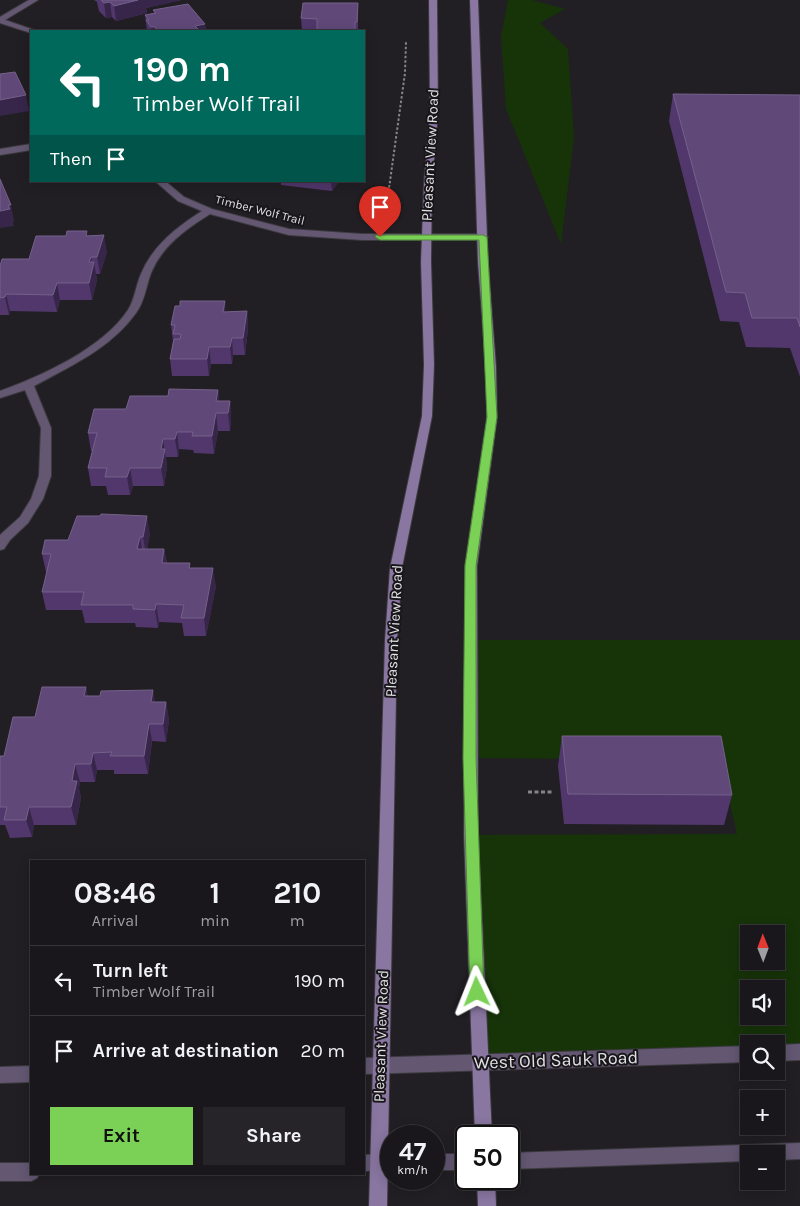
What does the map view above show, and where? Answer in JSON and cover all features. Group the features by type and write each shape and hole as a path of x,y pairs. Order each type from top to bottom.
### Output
{"main road":[{"name":"Pleasant View Road","path":"378,1206 378,1162 372,1065 391,640 396,568 426,416 429,365 428,184 434,113 433,0"},
{"path":"474,0 492,417 471,566 469,758 483,1125"},
{"path":"486,1190 487,1206"}],"street":[{"path":"0,20 34,0"},
{"path":"0,20 30,30"},
{"path":"0,152 30,147"},
{"name":"Timber Wolf Trail","path":"160,182 181,199 210,211 289,232 314,235 380,237 483,237"},
{"path":"0,395 28,385 74,361 98,345 114,331 132,310 148,268 164,243 186,225 210,211"},
{"path":"0,546 6,537 24,520 37,499 45,476 46,428 28,385"},
{"path":"785,1053 800,1052"},
{"name":"West Old Sauk Road","path":"372,1065 740,1054"},
{"path":"0,1075 30,1074"},
{"path":"520,1161 800,1151"},
{"path":"0,1172 30,1172"}],"path":[{"path":"380,237 387,210 405,73 406,36"},
{"path":"528,792 553,792"}],"green space":[{"path":"508,0 532,0 565,9 540,23 568,49 574,137 561,244 506,109 501,37"},
{"path":"470,640 800,640 800,1052 785,1053 785,1035 740,1035 740,1054 481,1062 471,835 737,834 720,760 469,758"}],"building":[{"path":"101,0 138,0 114,6 110,2 104,3"},
{"path":"303,3 358,3 355,30 317,30 317,19 301,18"},
{"path":"188,4 205,24 195,26 199,30 157,30 155,27 151,27 146,20 149,20 145,15 156,13 153,10"},
{"path":"15,72 26,95 0,100 0,74"},
{"path":"673,94 800,95 800,327 797,318 752,318 745,293 726,292"},
{"path":"0,179 11,205 8,205 10,209 0,211"},
{"path":"67,231 87,231 86,236 104,235 97,257 91,257 89,262 94,262 89,283 57,283 53,295 6,294 5,297 0,298 0,266 2,259 29,259 36,236 66,236"},
{"path":"180,301 225,301 223,312 247,311 243,338 232,338 230,347 209,347 207,359 170,359 174,339 180,339 181,334 173,334 175,325 171,325 175,306 180,306"},
{"path":"169,389 218,390 216,401 230,401 228,413 216,413 212,436 192,436 193,432 177,432 175,439 163,439 161,449 165,449 161,468 130,468 127,477 105,477 107,468 88,468 97,433 88,433 94,409 126,409 130,396 168,396"},
{"path":"101,514 147,516 143,537 140,537 137,549 164,549 162,563 190,563 189,568 213,568 204,618 181,618 184,605 156,604 155,610 133,609 133,605 81,605 84,592 42,592 51,554 42,554 45,540 68,540 77,516 100,516"},
{"path":"42,687 86,687 84,696 100,696 101,691 153,690 151,702 166,702 163,724 149,724 144,756 110,756 112,752 93,753 91,764 75,764 72,781 77,781 71,807 29,807 26,820 4,820 7,807 0,807 0,756 4,756 13,717 35,717"},
{"path":"562,736 721,736 732,795 568,794"}],"route":[{"path":"380,237 483,237 492,417 483,492 471,566 469,758 477,992"}]}
